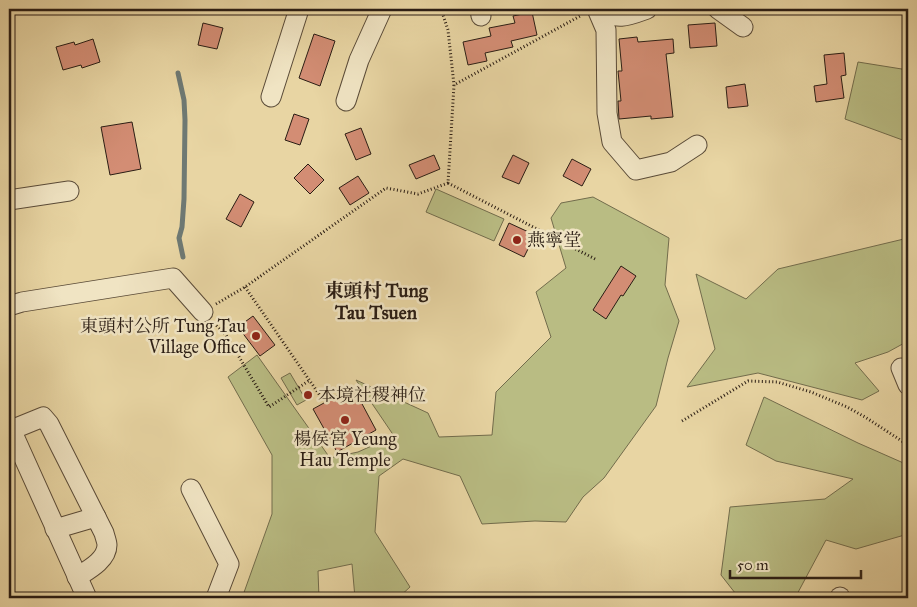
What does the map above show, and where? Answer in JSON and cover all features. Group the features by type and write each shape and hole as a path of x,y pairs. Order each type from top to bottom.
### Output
{"street":[{"path":"271,98 300,9"},
{"path":"346,101 359,60 382,9"},
{"path":"594,10 620,17 629,16 647,9"},
{"path":"718,9 743,27"},
{"path":"594,10 606,30 607,114 612,142 636,170 671,162 697,145"},
{"path":"9,200 69,191"},
{"path":"9,306 22,302 173,278 203,312"},
{"path":"77,577 104,556 107,546 104,533 96,516 49,424 43,417 10,428 55,529 77,577 87,598"},
{"path":"191,489 229,564 216,598"},
{"path":"55,529 96,516"}],"path":[{"path":"441,9 448,30 454,85 448,183"},
{"path":"454,85 594,10"},
{"path":"310,380 269,406 226,335 203,312 245,287 386,188 418,194 448,183 597,260"},
{"path":"245,287 321,396"},
{"path":"682,421 748,381 777,382 811,392 847,407 908,445"}],"green space":[{"path":"858,62 908,70 908,142 845,119"},
{"path":"436,189 504,219 494,241 426,212"},
{"path":"593,197 669,238 665,285 679,321 656,406 604,478 583,497 566,522 535,521 482,524 460,476 403,459 379,476 375,532 410,587 398,598 355,598 352,564 318,571 319,598 242,598 272,514 272,455 228,377 257,355 330,458 358,452 394,436 356,380 428,413 439,437 492,435 496,392 551,337 536,292 566,268 551,218 561,203"},
{"path":"908,238 908,341 888,352 855,363 879,391 862,400 758,373 687,387 715,349 696,274 746,299 778,269"},
{"path":"290,373 306,400 297,405 281,378"},
{"path":"764,397 908,465 908,534 856,549 826,540 795,598 739,598 721,575 730,507 825,499 853,479 776,461 746,445"}],"building":[{"path":"532,12 537,35 511,41 513,47 485,53 487,61 468,65 463,42 491,36 489,28 515,23 513,16"},
{"path":"203,23 223,28 217,49 198,45"},
{"path":"715,23 717,46 690,48 688,25"},
{"path":"314,34 335,41 320,86 299,78"},
{"path":"637,37 638,42 673,39 674,53 666,54 673,117 651,119 651,116 619,119 618,101 621,101 618,71 622,71 619,39"},
{"path":"93,39 100,62 82,68 81,65 63,70 56,47 74,42 75,45"},
{"path":"844,53 846,75 841,76 844,98 816,102 814,86 827,84 824,55"},
{"path":"745,84 748,106 728,108 726,87"},
{"path":"294,114 309,119 300,145 285,140"},
{"path":"132,122 141,169 110,175 101,127"},
{"path":"361,128 371,154 356,160 345,134"},
{"path":"434,155 440,169 416,179 409,165"},
{"path":"513,155 529,163 519,184 502,177"},
{"path":"572,159 591,169 582,186 563,176"},
{"path":"308,164 324,180 310,194 294,178"},
{"path":"358,176 369,193 350,205 339,188"},
{"path":"240,194 254,202 241,227 226,219"},
{"name":"燕寧堂","path":"509,223 535,235 524,257 499,245"},
{"path":"621,266 636,276 606,319 593,310"},
{"name":"東頭村公所 Tung Tau Village Office","path":"253,316 275,345 260,356 238,327"},
{"name":"楊侯宮 Yeung Hau Temple","path":"353,387 376,430 337,452 313,409"}],"waterway":[{"path":"178,73 184,100 185,120 184,199 182,227 179,238 183,257"}],"place":[{"name":"燕寧堂","path":"517,240"},
{"name":"東頭村公所 Tung Tau Village Office","path":"256,336"},
{"name":"本境社稷神位","path":"308,395"},
{"name":"楊侯宮 Yeung Hau Temple","path":"345,420"}],"district":[{"name":"東頭村 Tung Tau Tsuen","path":"376,301"}]}
